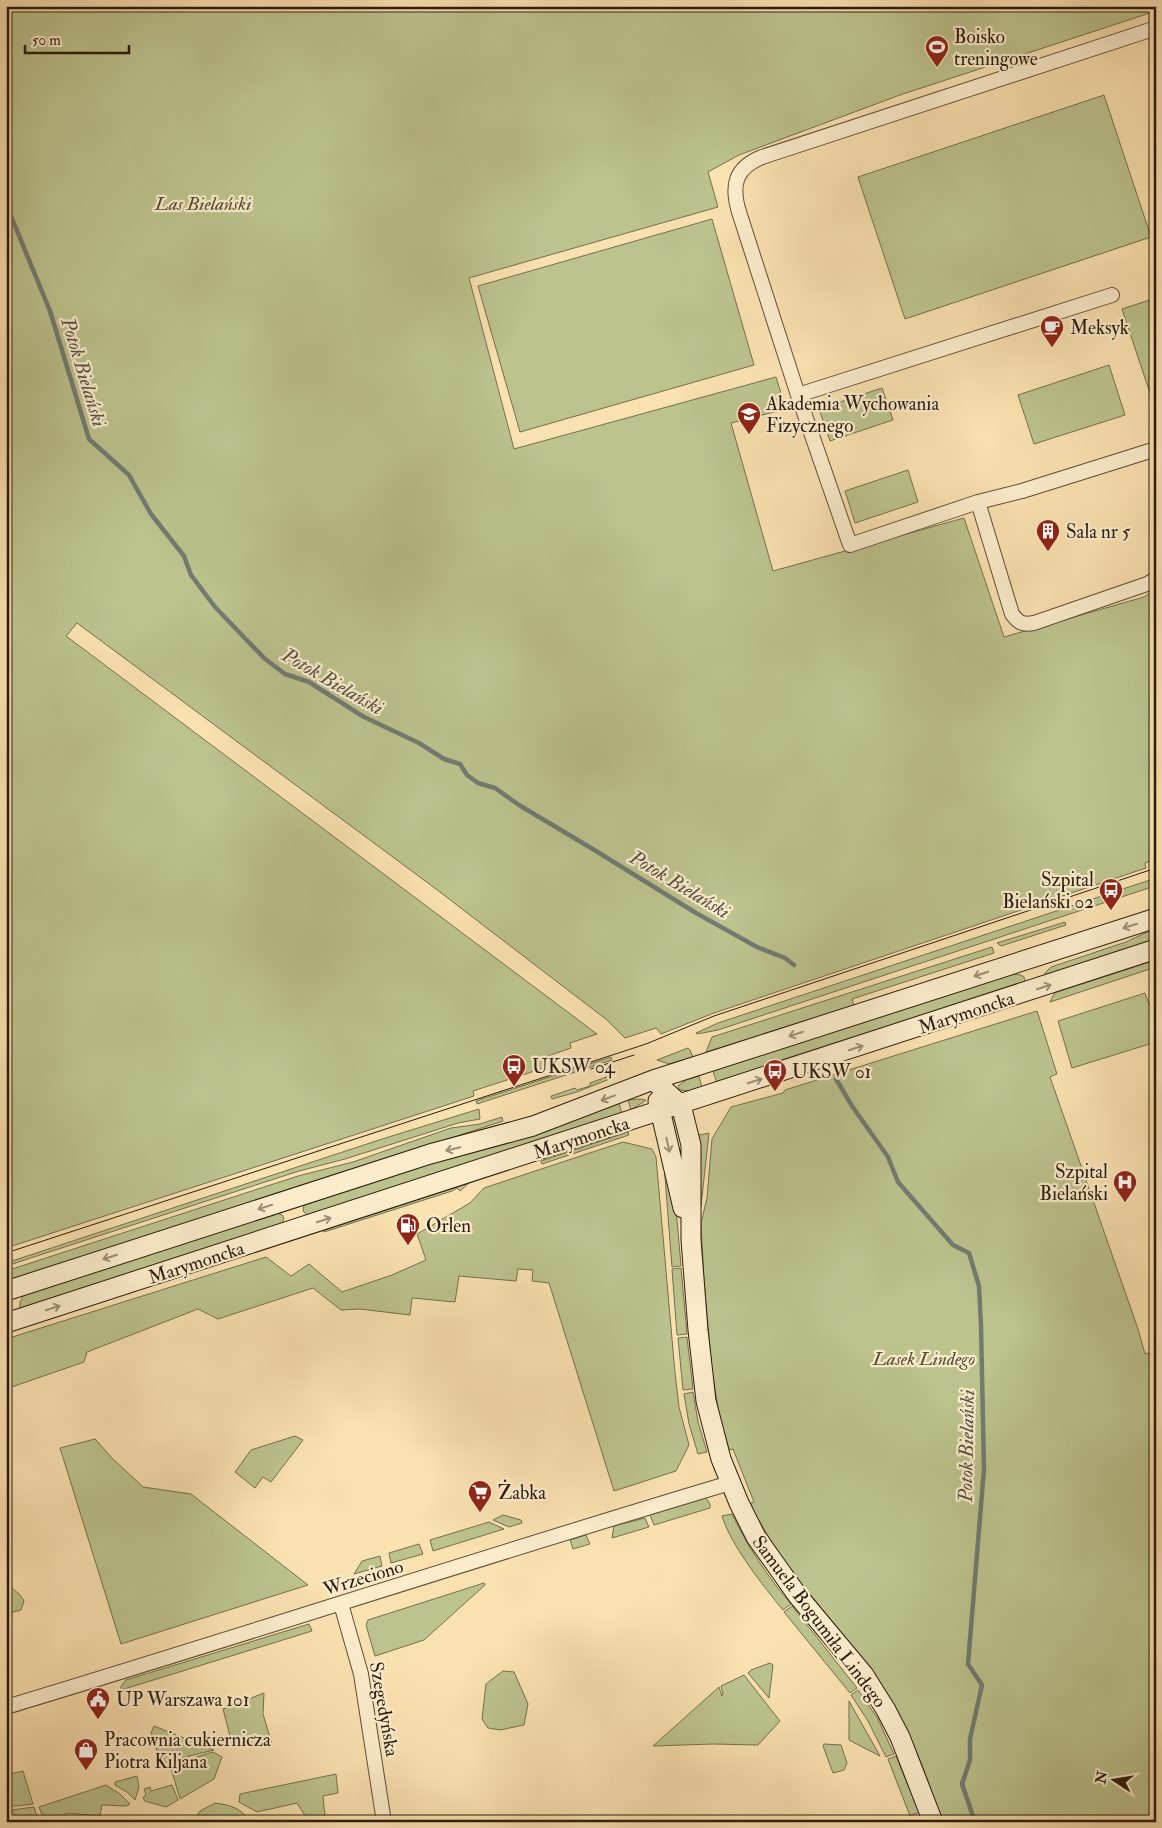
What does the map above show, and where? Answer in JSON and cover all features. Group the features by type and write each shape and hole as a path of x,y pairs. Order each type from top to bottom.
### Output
{"main road":[{"name":"Marymoncka","path":"6,1292 430,1154 548,1122 653,1080 1156,918"},
{"name":"Marymoncka","path":"11,1322 1156,949"},
{"path":"653,1080 681,1105"},
{"name":"Samuela Bogumiła Lindego","path":"653,1080 691,1240"},
{"name":"Samuela Bogumiła Lindego","path":"681,1105 691,1145 691,1240 706,1401 730,1483 743,1512 762,1546 798,1596 864,1675 886,1710 900,1737 933,1822"},
{"path":"288,1200 297,1229"},
{"path":"6,1292 11,1322"}],"street":[{"path":"1156,28 750,162 740,170 735,187 735,201 798,395 850,545 978,502 1156,448"},
{"path":"798,395 1112,294"},
{"path":"978,502 1012,614 1019,623 1025,625 1034,624 1147,584 1156,579"},
{"name":"Wrzeciono","path":"6,1707 341,1604 589,1525 730,1483"},
{"name":"Szegedyńska","path":"341,1604 361,1674 384,1822"}],"green space":[{"name":"Las Bielański","path":"6,6 1156,6 1156,11 900,95 739,155 708,172 718,207 469,278 514,449 776,377 786,409 731,423 773,571 964,518 1004,637 1144,597 1156,589 1156,859 1145,863 1146,868 714,1013 661,1034 656,1028 625,1038 607,1020 436,889 77,623 66,636 597,1034 570,1043 571,1048 542,1058 544,1068 473,1091 474,1096 6,1248"},
{"path":"1104,95 1151,237 905,319 858,177"},
{"path":"712,219 754,365 520,432 478,286"},
{"path":"1156,298 1156,411 1122,309"},
{"path":"1109,365 1125,415 1034,444 1018,395"},
{"path":"882,388 893,420 830,441 819,409"},
{"path":"908,470 918,502 855,523 845,491"},
{"path":"1150,880 1152,887 718,1030 696,1033 718,1023"},
{"path":"1065,922 1066,925 1001,946 997,943"},
{"path":"1156,928 1156,942 1045,978 1045,973 1051,967 1126,942"},
{"path":"992,947 994,953 852,999 854,1006 706,1052 712,1037"},
{"path":"1156,960 1156,967 1050,1002 1057,992"},
{"path":"1013,974 1024,977 1025,982 1022,985 717,1083 713,1071"},
{"path":"1145,993 1156,1023 1156,1042 1072,1068 1058,1021"},
{"name":"Lasek Lindego","path":"1037,1011 1057,1074 1050,1077 1145,1354 1156,1351 1156,1822 943,1822 926,1775 899,1713 879,1682 790,1569 749,1504 754,1502 733,1449 729,1450 719,1413 712,1371 701,1223 707,1198 712,1139 731,1107 783,1093 785,1090"},
{"path":"688,1048 693,1057 669,1064 657,1060"},
{"path":"611,1057 612,1060 477,1104 476,1101"},
{"path":"609,1076 612,1078 577,1092 552,1099 551,1096 575,1088 577,1090 590,1086 590,1083"},
{"path":"699,1076 702,1088 691,1091 679,1090 678,1086 686,1080"},
{"path":"628,1100 646,1100 631,1110"},
{"path":"619,1103 622,1114 311,1216 303,1211 304,1205 438,1160 561,1125"},
{"path":"479,1109 480,1119 458,1123 345,1159 299,1171 6,1266 6,1263"},
{"path":"502,1117 503,1121 6,1283 6,1271 298,1176 353,1162 451,1128 480,1124"},
{"path":"628,1132 629,1135 542,1164 541,1161"},
{"path":"709,1133 701,1206 699,1135"},
{"path":"623,1142 652,1149 656,1157 675,1373 679,1407 689,1445 676,1471 614,1491 549,1283 532,1281 533,1270 518,1269 516,1281 459,1276 455,1302 412,1298 410,1315 360,1309 341,1310 313,1288 218,1319 198,1309 87,1352 84,1362 6,1389 6,1339 266,1257 291,1276 309,1264 342,1292 392,1275 426,1260 417,1234 470,1203 484,1188"},
{"path":"664,1164 677,1220 681,1266 672,1267"},
{"path":"469,1183 460,1191 457,1188 324,1232 323,1230"},
{"path":"275,1212 284,1218 281,1226 20,1310 20,1302 24,1295"},
{"path":"681,1268 687,1334 677,1335 672,1269"},
{"path":"687,1337 693,1389 683,1390 678,1338"},
{"path":"693,1392 698,1422 707,1452 698,1454 689,1424 684,1394"},
{"path":"295,1436 303,1440 271,1482 263,1477 255,1488 235,1472 251,1450"},
{"path":"95,1439 143,1487 191,1494 308,1585 121,1644 60,1448"},
{"path":"706,1498 710,1508 654,1525 650,1515"},
{"path":"732,1514 759,1561 791,1604 783,1610 757,1578 732,1539 722,1516"},
{"path":"503,1515 521,1520 522,1523 509,1527 493,1520"},
{"path":"645,1518 649,1527 612,1538 614,1526"},
{"path":"489,1522 504,1529 433,1551 430,1540"},
{"path":"586,1535 590,1544 573,1549 570,1540"},
{"path":"419,1544 423,1554 391,1563 389,1553"},
{"path":"380,1556 382,1566 354,1574 362,1561"},
{"path":"484,1583 485,1585 424,1640 375,1656 366,1625 368,1620"},
{"path":"6,1586 19,1594 24,1601 21,1610 6,1614"},
{"path":"792,1606 857,1688 850,1693 784,1612"},
{"path":"309,1624 312,1631 121,1690 121,1686 126,1680"},
{"path":"770,1663 773,1665 769,1698 748,1673"},
{"path":"503,1671 514,1672 528,1704 524,1725 500,1730 488,1728 482,1719 486,1684"},
{"path":"744,1675 780,1721 758,1745 653,1746 719,1687 722,1696 721,1686"},
{"path":"858,1690 878,1719 894,1754 886,1757 868,1721 851,1695"},
{"path":"264,1693 263,1714 272,1744 243,1746 230,1736 223,1709"},
{"path":"849,1701 880,1756 849,1740"},
{"path":"154,1726 214,1750 161,1763 151,1733"},
{"path":"824,1744 841,1745 847,1763 844,1770 833,1773 823,1746"},
{"path":"213,1752 222,1757 214,1779 180,1799 170,1765"},
{"path":"896,1756 919,1812 910,1816 888,1759"},
{"path":"23,1771 33,1804 6,1807 6,1775"},
{"path":"336,1774 338,1793 323,1796 325,1817 340,1816 341,1822 309,1822 297,1803 257,1812 239,1802 240,1794"},
{"path":"137,1776 139,1787 135,1800 127,1792 115,1785 115,1782"},
{"path":"106,1785 120,1794 130,1804 126,1806 102,1805 100,1816 66,1813 64,1822 45,1822 39,1807"},
{"path":"172,1785 178,1800 166,1807 145,1801 143,1798 146,1794 144,1789 150,1787 151,1791"},
{"path":"215,1803 239,1810 250,1822 193,1822 200,1811"},
{"path":"34,1807 39,1822 21,1822 11,1810"}],"waterway":[{"name":"Potok Bielański","path":"6,204 50,311 89,439 129,475 151,514 184,556 191,575 215,607 264,658 285,674 309,682 364,717 419,743 444,759 460,764 467,775 478,783 495,788 519,805 696,913 757,947 785,958 794,965"},
{"name":"Potok Bielański","path":"836,1079 852,1106 888,1157 898,1182 953,1245 969,1253 979,1286 984,1469 968,1664 982,1685 970,1739 970,1760 962,1784 975,1822"}],"tram line":[{"path":"6,1253 646,1044 714,1016 1156,868"},
{"path":"591,1069 634,1055"}],"place":[{"name":"Boisko treningowe","path":"937,68"},
{"name":"Meksyk","path":"1052,348"},
{"name":"Akademia Wychowania Fizycznego","path":"749,435"},
{"name":"Sala nr 5","path":"1048,552"},
{"name":"Szpital Bielański 02","path":"1111,911"},
{"name":"UKSW 04","path":"514,1087"},
{"name":"UKSW 01","path":"775,1092"},
{"name":"Szpital Bielański","path":"1125,1203"},
{"name":"Orlen","path":"408,1246"},
{"name":"Żabka","path":"480,1513"},
{"name":"UP Warszawa 101","path":"98,1720"},
{"name":"Pracownia cukiernicza Piotra Kiljana","path":"86,1771"}]}
